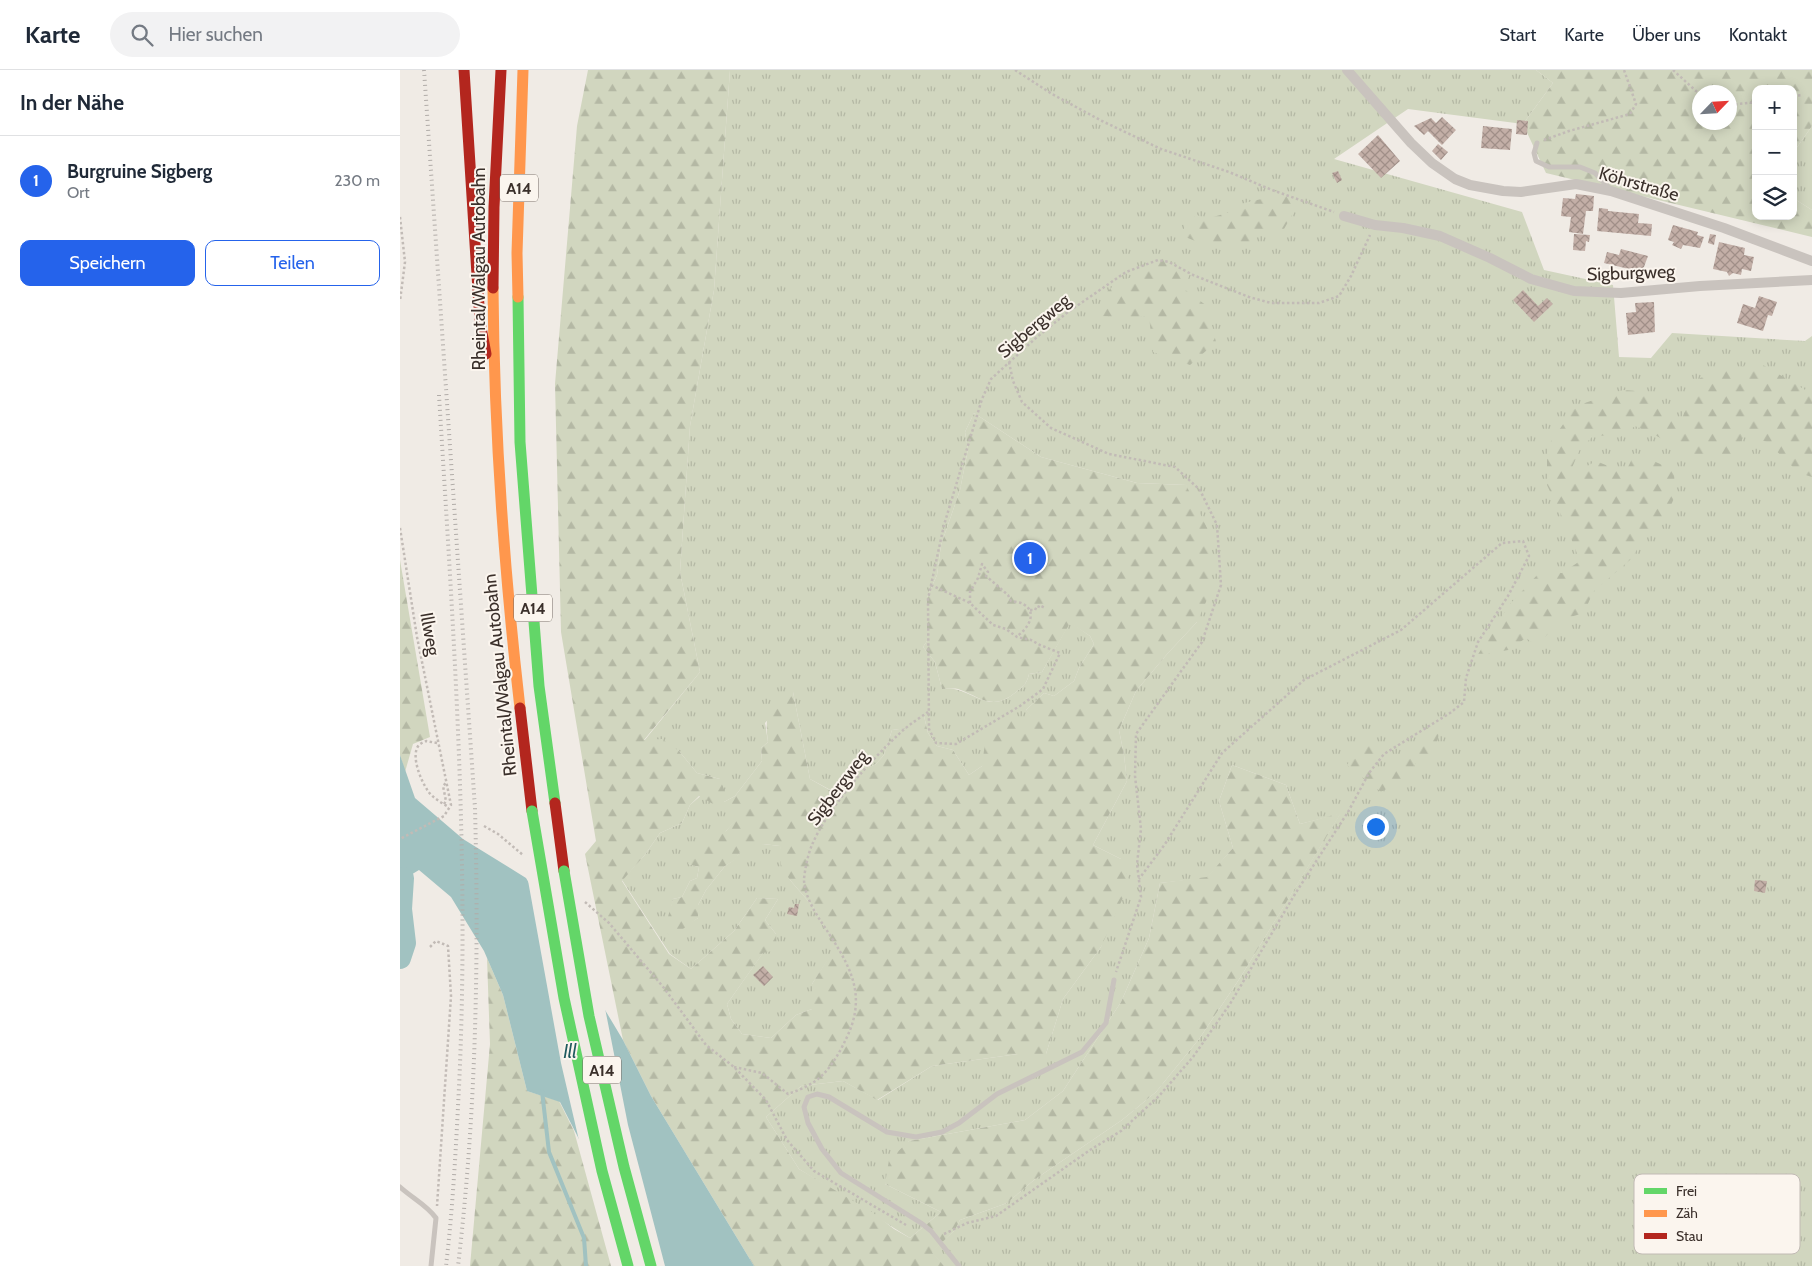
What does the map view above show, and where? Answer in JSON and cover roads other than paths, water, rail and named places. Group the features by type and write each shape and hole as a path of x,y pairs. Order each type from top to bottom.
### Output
{"highway":[{"path":"464,70 480,322 496,404"},
{"name":"Rheintal/Walgau Autobahn","path":"501,70 493,288 496,404 504,551 521,726 532,811 564,998 602,1170 628,1266"},
{"name":"A14","path":"523,70 517,252 520,442 539,686 564,871 589,1016 624,1167 650,1266"}],"street":[{"name":"Köhrstraße","path":"1347,70 1411,143 1432,163 1455,179 1470,185 1503,191 1521,192 1576,184 1611,191 1724,228 1812,261"},
{"name":"Sigburgweg","path":"1344,216 1375,225 1403,228 1440,236 1531,279 1574,291 1622,293 1700,286 1812,280"}],"lane":[{"path":"1537,143 1534,153 1536,161 1549,167 1580,167 1595,173 1611,191"},
{"path":"959,1266 937,1238 921,1223 841,1173 822,1150 808,1123 804,1107 808,1098 817,1094 828,1097 887,1132 916,1137 942,1132 959,1123 996,1094 1082,1052 1106,1023 1114,980"},
{"path":"400,1187 412,1198 429,1208 436,1218 431,1266"}],"water":[{"name":"Ill","path":"400,755 415,798 463,839 526,878 623,1040 651,1096 754,1266 644,1266 560,1102 527,1091 503,995 484,951 451,897 419,870 409,876 409,903 400,908"}],"waterway":[{"path":"400,958 405,943 401,909 403,878"},
{"path":"542,1091 549,1152 584,1238 586,1266"}],"railway":[{"path":"424,70 475,808 477,923 475,1037 469,1152 458,1266"},
{"path":"439,395 458,741 462,914 459,1087 446,1266"}],"place":[{"name":"Burgruine Sigberg","path":"1030,558"}]}
